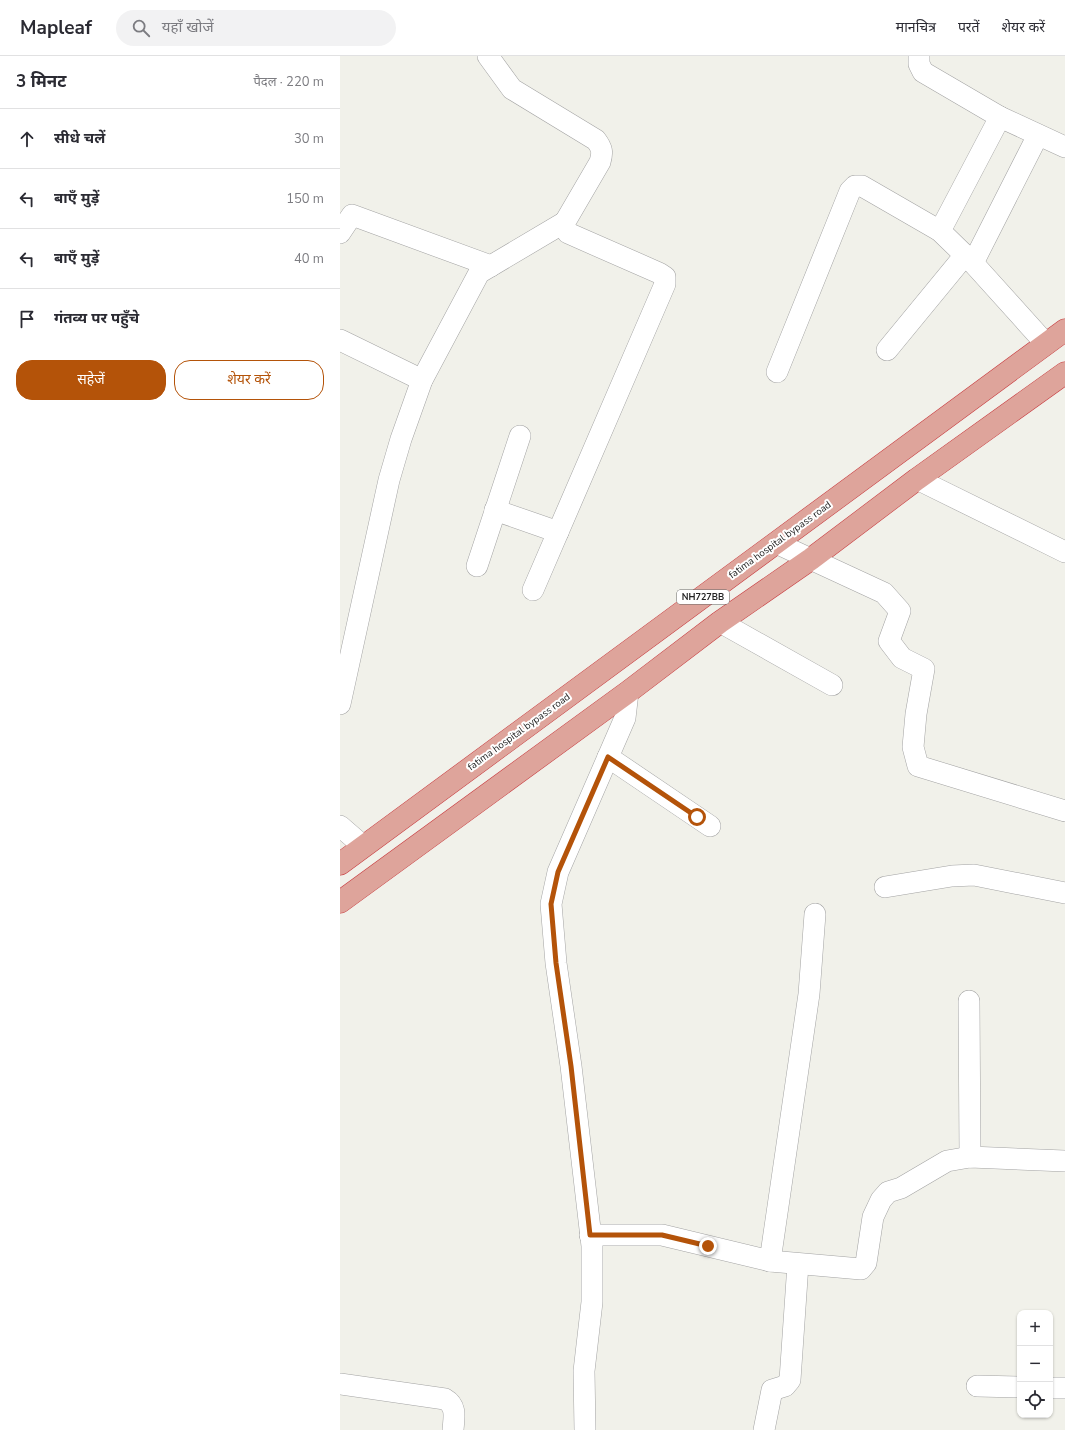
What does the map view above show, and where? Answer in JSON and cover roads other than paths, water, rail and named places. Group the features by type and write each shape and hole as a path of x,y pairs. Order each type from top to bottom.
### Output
{"highway":[{"name":"fatima hospital bypass road","path":"340,864 1065,330"},
{"name":"NH727BB","path":"340,902 628,692 720,622 811,559 917,479 1065,373"}],"street":[{"path":"340,701 389,480 401,438 422,380 480,273 565,222 600,162 603,153 596,140 512,89 488,56"},
{"path":"919,56 919,64 923,72 1000,117 1065,147"},
{"path":"940,231 1000,117"},
{"path":"886,350 969,259 1038,135"},
{"path":"777,372 850,191 855,186 862,186 940,231 969,259 1046,344"},
{"path":"340,233 352,216 491,266"},
{"path":"533,590 665,284 665,277 660,273 568,233 565,228 565,222"},
{"path":"340,340 422,380"},
{"path":"477,566 520,436"},
{"path":"917,479 1065,552"},
{"path":"495,510 558,532"},
{"path":"776,543 884,593 900,611 889,641 902,658 924,669 916,714 913,747 918,766 1065,811"},
{"path":"720,622 832,685"},
{"path":"585,1430 584,1372 592,1302 590,1235 571,1066 556,963 551,904 558,872 625,718 628,692"},
{"path":"608,757 710,826"},
{"path":"340,826 363,846"},
{"path":"885,887 952,876 974,875 1064,888"},
{"path":"770,1261 809,994 815,914"},
{"path":"969,1001 970,1157"},
{"path":"590,1235 662,1235 770,1261 861,1269 866,1263 873,1217 881,1200 888,1192 901,1188 947,1161 970,1157 1065,1161"},
{"path":"764,1430 772,1390 785,1386 790,1380 798,1264"},
{"path":"340,1384 445,1399 452,1403 455,1410 453,1430"},
{"path":"977,1386 1017,1387"},
{"path":"1053,1388 1065,1388"}]}
